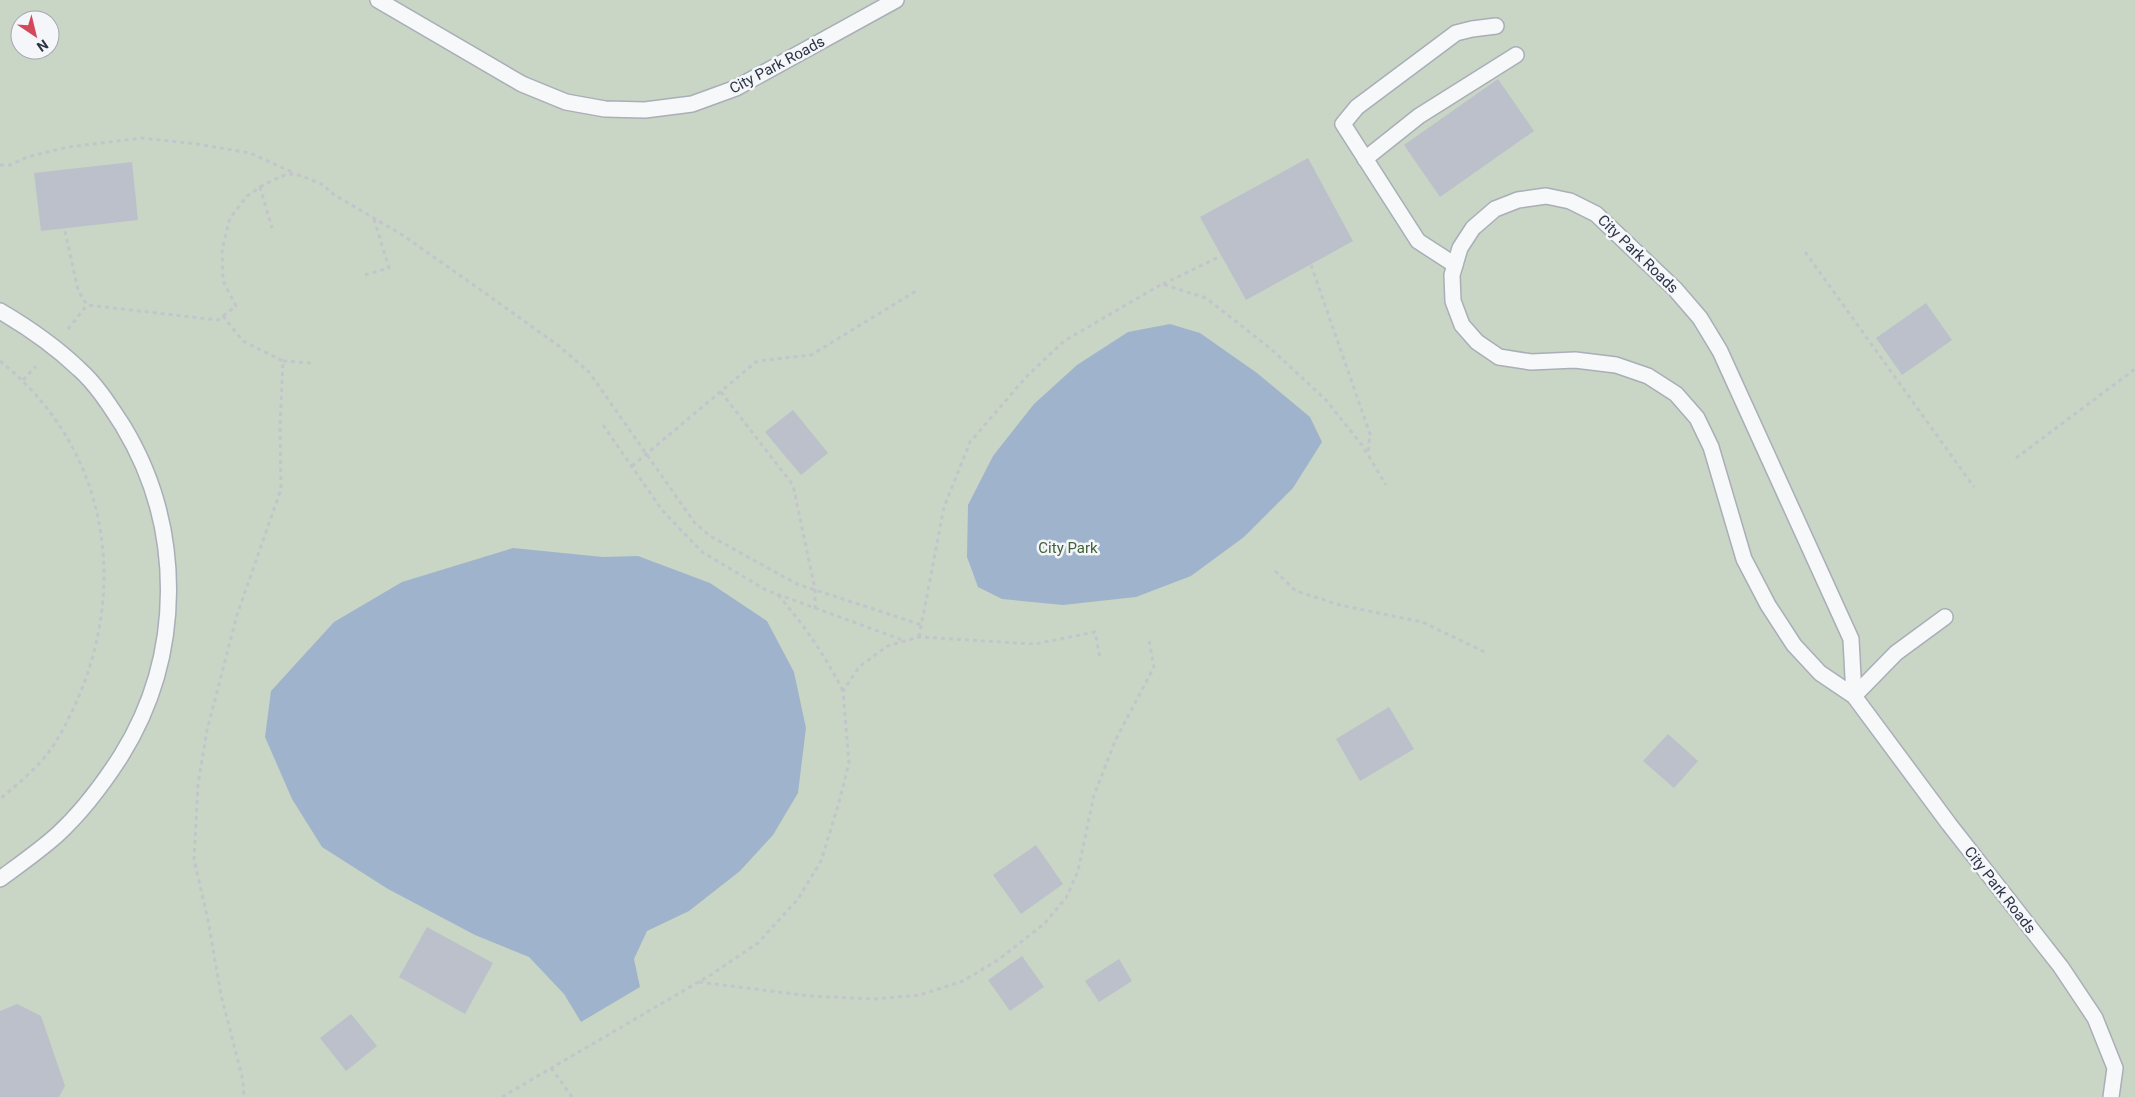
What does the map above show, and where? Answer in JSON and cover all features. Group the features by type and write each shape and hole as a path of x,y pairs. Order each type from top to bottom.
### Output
{"lane":[{"name":"City Park Roads","path":"378,0 522,84 566,102 605,109 645,110 692,104 736,88 896,0"},
{"path":"1455,265 1418,241 1343,124 1357,107 1456,33 1472,28 1496,26"},
{"path":"1365,159 1419,116 1516,55"},
{"name":"City Park Roads","path":"1854,696 1851,639 1720,351 1700,318 1675,289 1596,214 1570,201 1546,196 1518,200 1495,209 1473,228 1460,248 1452,275 1453,301 1462,325 1477,342 1499,357 1532,362 1575,360 1616,365 1648,376 1676,394 1697,418 1711,447 1744,559 1768,605 1794,645 1820,673 1854,696 1949,824 2061,967 2094,1018 2115,1068 2111,1097"},
{"path":"0,311 39,334 80,370 108,403 137,450 157,500 161,517 166,543 170,597 164,652 144,710 121,755 92,797 57,835 0,879"},
{"path":"1854,696 1896,653 1945,617"}],"path":[{"path":"0,165 10,165 27,157 68,147 142,138 197,144 250,153 326,186 328,191 404,236 468,281 559,346 588,372 694,522 710,536 797,584 922,626"},
{"path":"65,231 78,290 87,305 218,320 236,306 223,281 222,249 230,218 247,196 284,174 293,173"},
{"path":"260,188 272,228"},
{"path":"365,275 389,268 374,219"},
{"path":"1805,252 1974,487"},
{"path":"919,637 944,507 970,442 1028,376 1064,341 1162,284 1221,256"},
{"path":"1311,265 1370,434 1368,456"},
{"path":"1162,284 1206,298 1271,349 1325,399 1368,456 1386,485"},
{"path":"632,466 757,361 811,356 916,291"},
{"path":"223,316 243,341 283,361 311,363"},
{"path":"0,361 23,380 58,422 78,456 100,524 104,600 91,668 55,744 22,780 0,800"},
{"path":"244,1097 243,1080 221,995 208,920 194,860 198,784 207,730 236,615 281,489 280,427 283,361"},
{"path":"2016,458 2135,369"},
{"path":"721,392 793,485 815,589 815,609"},
{"path":"603,425 662,510 702,552 777,594 905,641"},
{"path":"1275,571 1296,591 1340,605 1422,622 1487,653"},
{"path":"502,1097 699,982 758,942 798,899 821,861 849,763 843,692 826,658 804,625 777,594"},
{"path":"843,692 859,667 887,646 919,637 1035,644 1095,632 1100,658"},
{"path":"699,982 810,996 874,999 920,995 964,980 998,960 1044,924 1066,898 1078,871 1098,786 1116,739 1154,668 1149,640"},
{"path":"551,1068 572,1097"}],"green space":[{"name":"City Park","path":"0,0 2135,0 2135,1097 0,1097"}],"water":[{"path":"1170,324 1200,333 1257,373 1310,417 1322,442 1293,488 1244,537 1191,576 1136,597 1063,605 1002,599 978,587 967,557 968,505 993,456 1034,404 1077,365 1128,332"},
{"path":"513,548 603,557 638,556 710,583 767,621 794,672 806,728 798,793 773,835 740,871 689,911 647,931 634,959 640,987 581,1022 564,994 529,957 475,935 388,889 322,847 292,799 265,737 271,691 334,622 402,582"}],"building":[{"path":"1498,79 1534,131 1440,197 1404,145"},
{"path":"1308,158 1353,241 1246,300 1200,217"},
{"path":"132,162 138,220 41,231 34,173"},
{"path":"1926,303 1952,340 1902,375 1876,338"},
{"path":"793,410 828,453 801,475 765,432"},
{"path":"1389,707 1414,749 1360,781 1336,739"},
{"path":"1668,734 1698,761 1674,788 1643,761"},
{"path":"1036,845 1063,884 1021,914 993,875"},
{"path":"427,927 493,963 465,1014 399,977"},
{"path":"1022,956 1044,987 1010,1011 988,980"},
{"path":"1119,959 1132,981 1099,1002 1085,981"},
{"path":"17,1004 41,1016 65,1086 59,1097 0,1097 0,1011"},
{"path":"351,1014 377,1046 346,1071 320,1038"}]}
